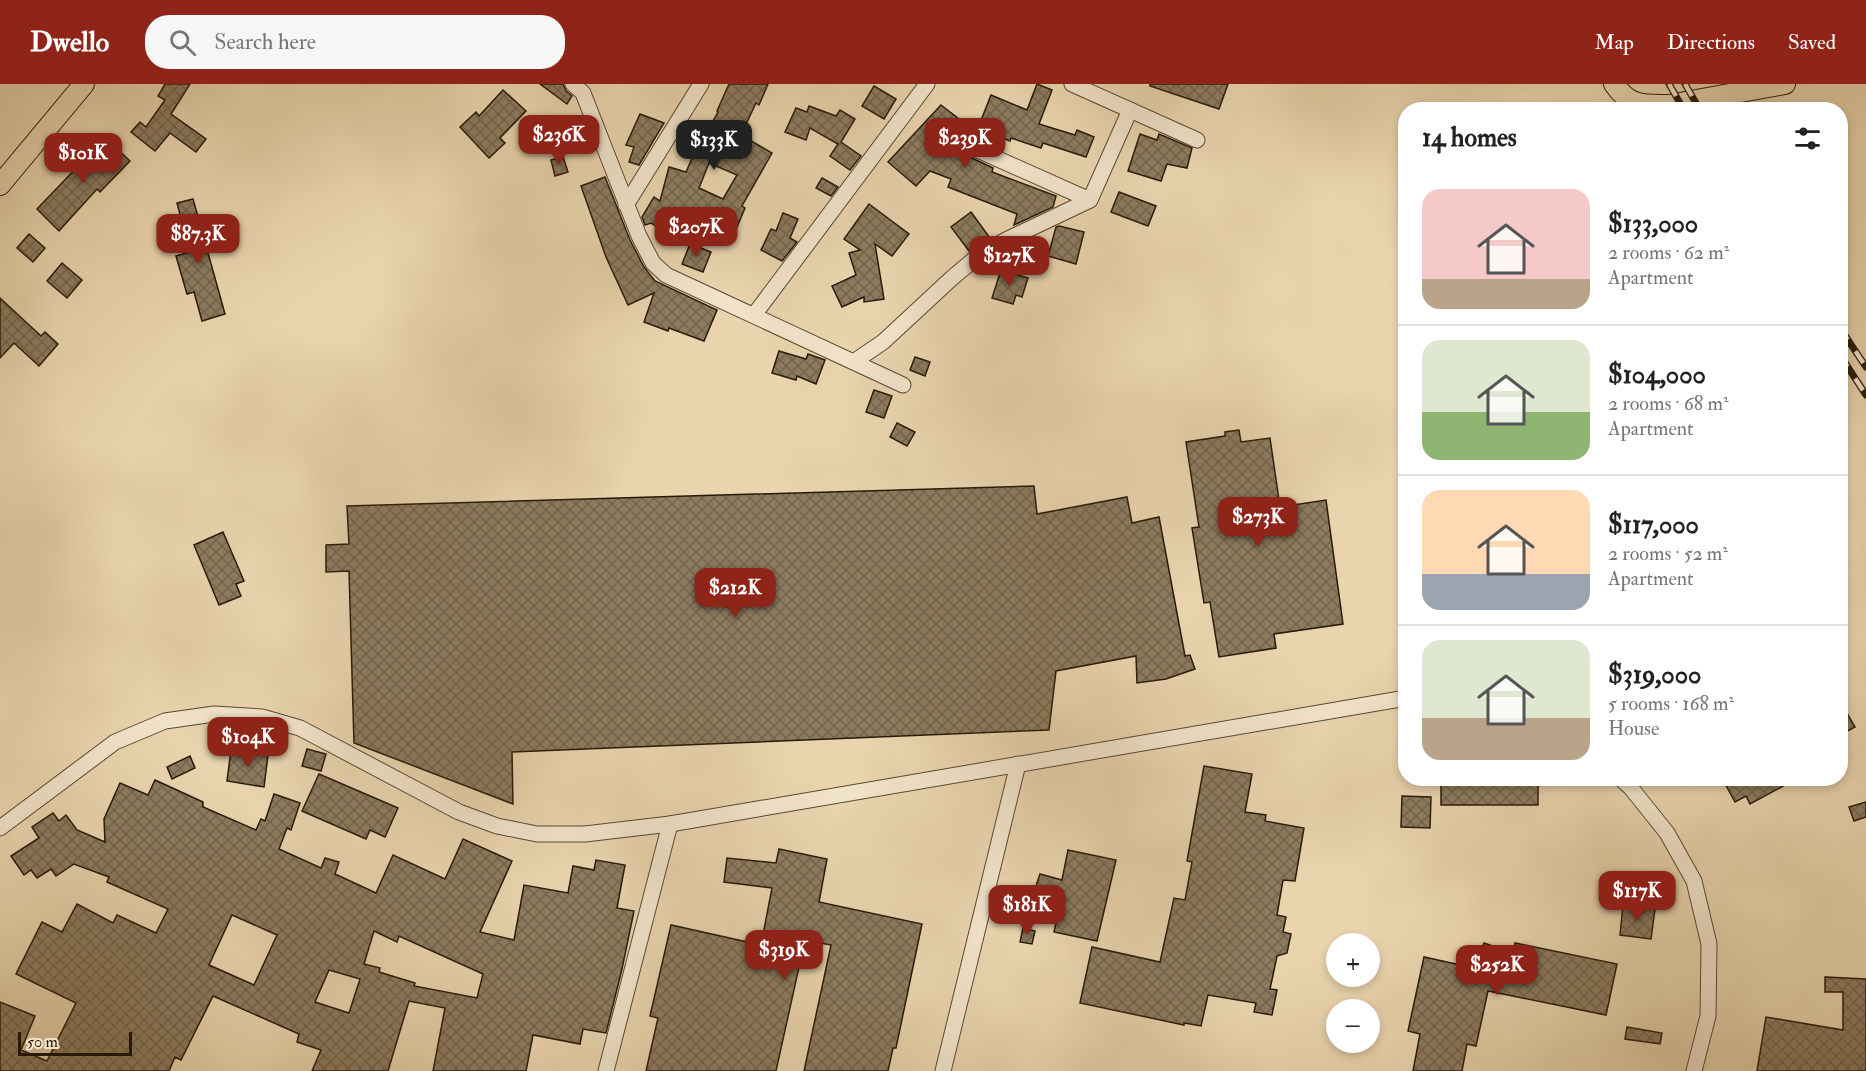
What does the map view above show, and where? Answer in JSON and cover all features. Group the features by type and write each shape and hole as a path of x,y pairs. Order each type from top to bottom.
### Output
{"main road":[{"path":"0,185 84,84"},
{"path":"1614,84 1622,95 1632,102"},
{"path":"1686,102 1785,84"}],"street":[{"path":"626,206 701,84"},
{"path":"754,315 927,84"},
{"path":"1071,84 1197,140"},
{"path":"582,87 626,206 653,263 666,275 903,385"},
{"path":"855,362 883,342 978,256 1089,200 1130,110"},
{"path":"971,147 1089,200"},
{"path":"0,828 115,742 165,721 214,714 262,717 300,728 459,812 497,826 537,834 585,834 670,824 1398,699"},
{"path":"943,1071 1018,764"},
{"path":"1629,786 1667,833 1694,881 1709,944 1708,1016 1694,1071"},
{"path":"606,1071 670,824"}],"building":[{"path":"165,84 190,84 171,114 206,139 196,152 170,133 155,151 131,132 140,122 146,127 165,100 158,96"},
{"path":"540,84 563,84 572,96 567,104"},
{"path":"729,84 768,84 759,105 756,103 741,135 772,153 742,206 745,208 737,227 704,213 686,244 651,223 645,225 642,217 654,197 660,201 669,167 686,172 700,140 702,141","holes":["709,163 737,175 723,199 699,188"]},
{"path":"1037,84 1052,90 1039,124 1075,135 1077,130 1094,137 1086,157 1043,143 1041,148 1011,138 1010,141 978,128 991,95 1027,110"},
{"path":"1150,84 1228,84 1219,109 1150,86"},
{"path":"874,86 896,99 884,119 862,106"},
{"path":"503,90 526,111 500,138 505,143 489,158 460,127 476,112 479,116"},
{"path":"941,105 964,123 946,146 993,168 992,172 1056,196 1053,207 1014,225 1017,214 948,187 951,179 930,171 916,186 888,162"},
{"path":"809,106 836,116 840,110 855,119 841,142 861,156 850,170 830,156 838,144 810,128 806,140 785,132 796,108 807,112"},
{"path":"640,114 664,123 639,165 629,162 634,147 626,145"},
{"path":"1140,134 1157,140 1159,134 1192,148 1187,168 1167,164 1161,181 1128,171"},
{"path":"105,138 130,161 100,192 97,189 59,231 37,209"},
{"path":"563,157 568,172 555,176 551,160"},
{"path":"605,177 630,240 644,267 655,281 717,310 704,341 669,328 668,331 644,322 654,293 628,305 606,257 581,186"},
{"path":"822,178 838,187 831,196 816,188"},
{"path":"1119,192 1156,206 1148,226 1111,212"},
{"path":"193,199 225,314 202,321 194,292 187,294 176,256 190,252 177,203"},
{"path":"869,204 909,234 892,256 875,244 884,299 864,302 864,297 842,307 832,286 856,275 849,253 860,250 844,239"},
{"path":"971,212 990,238 969,251 951,227"},
{"path":"783,213 798,219 790,238 797,242 782,261 761,250 771,229 776,231"},
{"path":"1056,227 1084,232 1076,264 1048,256"},
{"path":"29,234 45,248 33,262 17,248"},
{"path":"690,244 711,252 703,272 682,264"},
{"path":"62,263 82,280 67,298 47,281"},
{"path":"1001,270 1028,278 1022,297 1016,295 1013,304 992,298"},
{"path":"0,298 41,336 45,332 58,344 39,366 14,343 0,358"},
{"path":"779,351 806,359 808,354 825,360 816,384 797,376 796,380 772,373"},
{"path":"915,357 930,362 925,376 910,370"},
{"path":"874,390 892,396 884,418 866,412"},
{"path":"897,423 915,432 907,446 890,437"},
{"path":"1239,430 1241,442 1270,438 1280,507 1326,500 1343,624 1274,634 1276,648 1219,657 1210,602 1204,603 1192,528 1199,527 1186,442 1225,436 1225,432"},
{"path":"1034,486 1037,514 1127,497 1132,523 1159,517 1185,656 1190,655 1195,669 1166,679 1137,683 1136,656 1056,671 1049,730 512,752 513,804 354,743 349,571 326,572 326,545 349,544 347,506"},
{"path":"223,532 244,581 236,584 241,596 219,605 194,545"},
{"path":"1848,715 1855,727 1848,731"},
{"path":"307,749 326,754 321,771 302,766"},
{"path":"231,750 268,755 264,787 227,781"},
{"path":"190,756 195,768 172,779 167,767"},
{"path":"1204,766 1252,774 1245,812 1266,815 1265,821 1304,828 1295,881 1283,880 1277,915 1286,917 1283,932 1291,934 1287,953 1277,956 1270,989 1277,990 1272,1015 1254,1012 1256,1003 1208,995 1201,1026 1184,1023 1184,1025 1080,1003 1092,947 1160,962 1174,898 1185,900 1192,862 1187,861"},
{"path":"319,774 398,808 385,837 370,830 366,839 302,811"},
{"path":"155,780 203,802 203,807 256,830 261,819 265,821 274,794 300,803 291,830 287,828 279,849 321,868 325,858 339,862 335,874 376,893 393,855 445,879 463,839 512,861 480,932 514,940 524,885 568,893 573,866 594,870 596,860 625,865 617,908 634,911 606,1033 583,1029 580,1044 533,1035 526,1071 433,1071 445,1008 409,1001 388,1071 312,1071 321,1050 297,1042 299,1034 213,996 181,1060 175,1057 169,1071 0,1071 0,1002 35,1016 21,1050 47,1061 76,1003 16,974 42,922 62,932 77,904 113,923 117,915 156,933 168,909 107,882 109,877 74,864 56,876 51,869 37,878 31,870 24,875 11,856 39,838 32,827 53,813 59,821 66,815 77,830 105,842 104,819 120,783 148,795","holes":["232,915 277,935 254,985 209,965","374,931 397,942 399,936 483,974 477,998 414,986 415,983 379,972 380,968 364,964","329,970 360,979 349,1013 315,1002"]},
{"path":"1441,786 1538,786 1538,805 1441,805"},
{"path":"1726,786 1783,786 1750,804 1746,796 1735,802"},
{"path":"1402,796 1431,797 1430,828 1401,827"},
{"path":"1866,802 1866,817 1854,821 1849,807"},
{"path":"779,849 827,859 819,902 922,924 896,1048 893,1048 888,1071 804,1071 831,945 805,940 776,1071 646,1071 658,1018 650,1016 671,925 761,945 772,888 724,882 727,858 776,863"},
{"path":"1068,850 1116,860 1097,941 1054,932 1062,894 1036,886 1040,874 1062,880"},
{"path":"1623,905 1655,909 1651,939 1620,935"},
{"path":"1023,928 1035,931 1032,944 1020,942"},
{"path":"1484,943 1513,953 1515,943 1617,964 1606,1015 1488,991 1476,1046 1467,1044 1462,1071 1413,1071 1420,1034 1408,1031 1424,957 1474,968"},
{"path":"1825,977 1866,979 1866,1071 1757,1071 1766,1017 1843,1030 1843,992 1825,992"},
{"path":"1627,1027 1662,1033 1660,1044 1625,1039"}],"railway":[{"path":"1669,84 1679,102"},
{"path":"1685,84 1695,102"},
{"path":"1848,340 1866,367"},
{"path":"1848,367 1866,395"}]}
